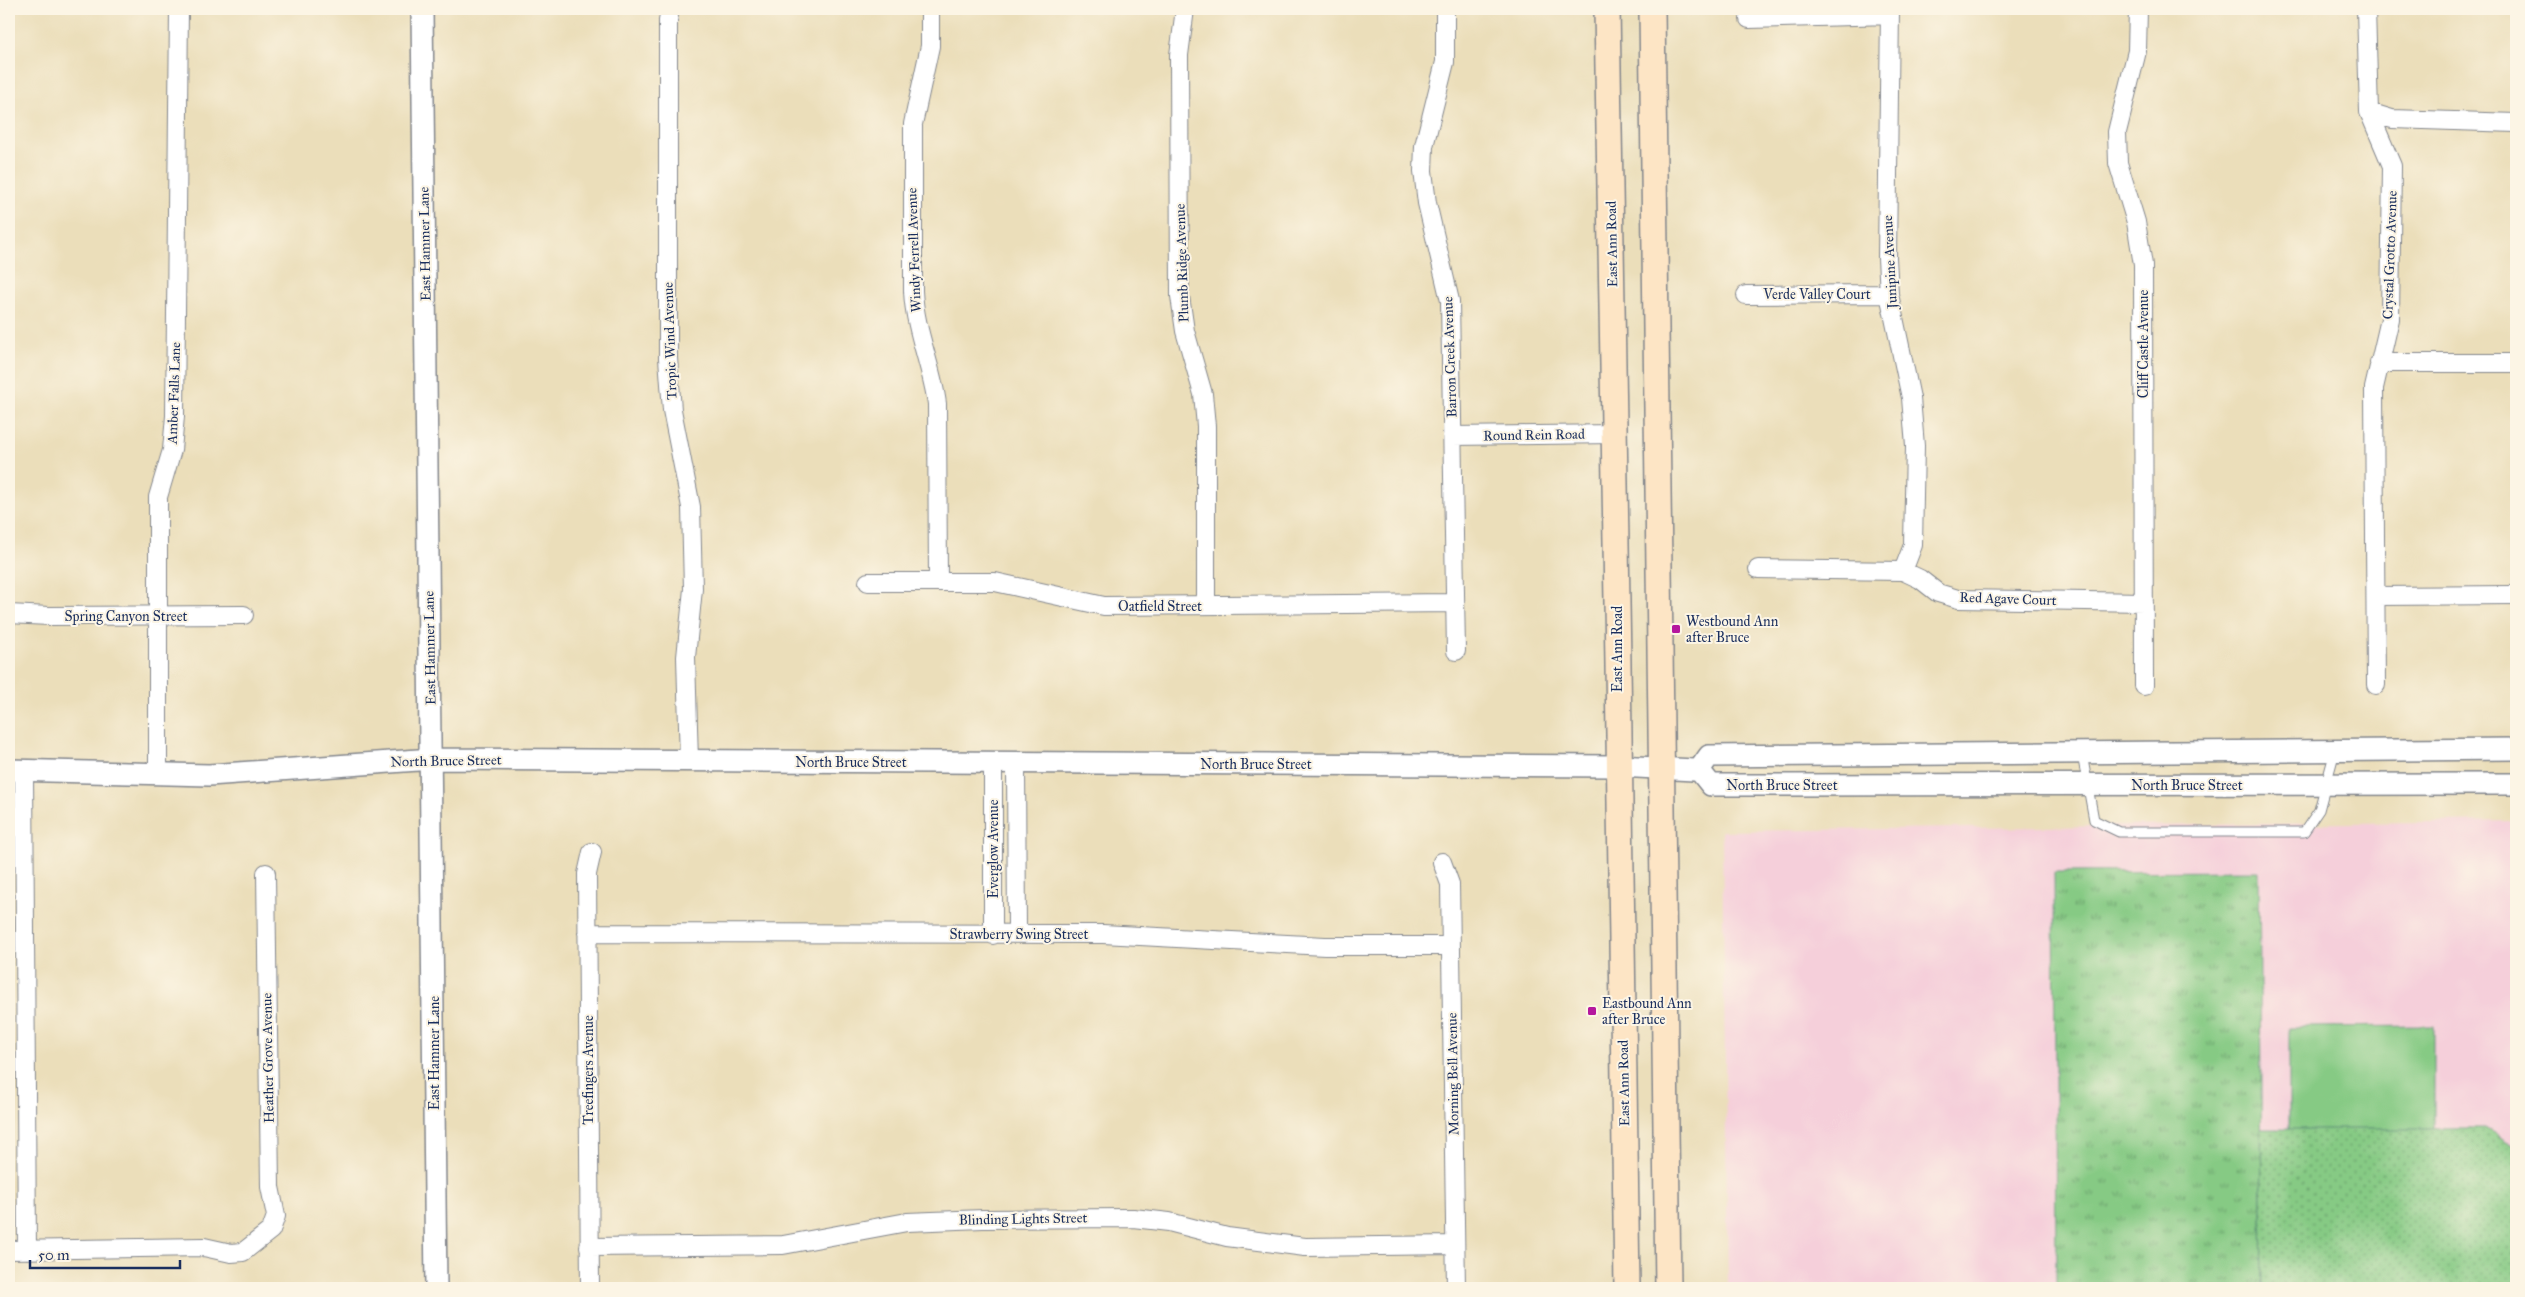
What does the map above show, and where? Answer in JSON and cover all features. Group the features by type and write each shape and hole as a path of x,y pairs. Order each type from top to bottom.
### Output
{"main road":[{"name":"East Ann Road","path":"1608,9 1616,434 1618,766 1627,1288"},
{"path":"1652,9 1660,769 1668,1288"}],"street":[{"name":"Amber Falls Lane","path":"158,775 158,497 172,450 175,416 179,9"},
{"name":"East Hammer Lane","path":"422,9 432,759 436,1288"},
{"name":"Tropic Wind Avenue","path":"670,9 668,21 668,358 672,410 691,508 693,589 686,657 689,761"},
{"name":"Windy Ferrell Avenue","path":"930,9 930,46 913,124 913,291 914,315 933,376 937,404 938,581"},
{"name":"Plumb Ridge Avenue","path":"1185,9 1179,55 1180,296 1184,330 1203,394 1206,426 1206,605"},
{"name":"Barron Creek Avenue","path":"1445,9 1445,62 1424,146 1423,171 1427,203 1450,301 1456,651"},
{"name":"Cliff Castle Avenue","path":"2138,9 2137,51 2117,132 2118,163 2136,222 2143,265 2144,686"},
{"name":"Crystal Grotto Avenue","path":"2366,9 2369,112 2392,166 2390,319 2374,388 2376,685"},
{"path":"1748,19 1890,12"},
{"name":"Junipine Avenue","path":"1890,12 1887,258 1889,294 1911,398 1914,446 1913,545 1902,571"},
{"path":"2369,112 2392,118 2516,123"},
{"name":"Verde Valley Court","path":"1746,295 1889,294"},
{"path":"2379,363 2516,363"},
{"name":"Round Rein Road","path":"1452,436 1616,434"},
{"name":"Red Agave Court","path":"1758,569 1902,571 1920,579 1938,593 1958,599 2144,602"},
{"name":"Oatfield Street","path":"868,582 996,582 1104,606 1454,603"},
{"path":"2376,596 2516,594"},
{"name":"Spring Canyon Street","path":"9,614 244,615"},
{"name":"North Bruce Street","path":"2516,749 1709,756 1699,770 1712,785 2516,784"},
{"name":"North Bruce Street","path":"17,770 209,775 432,759 1618,766 1694,770"},
{"name":"Everglow Avenue","path":"993,763 1005,872 1016,934"},
{"name":"Everglow Avenue","path":"994,935 1005,872 1016,763"},
{"path":"9,1250 27,1250 17,770"},
{"name":"Treefingers Avenue","path":"590,1288 587,874 592,852"},
{"name":"Morning Bell Avenue","path":"1442,862 1450,884 1456,1288"},
{"name":"Heather Grove Avenue","path":"27,1250 204,1247 231,1253 243,1252 272,1230 276,1216 270,1186 266,873"},
{"name":"Strawberry Swing Street","path":"587,933 1103,934 1325,946 1451,946"},
{"name":"Blinding Lights Street","path":"589,1247 783,1245 907,1222 983,1219 1133,1218 1170,1222 1227,1237 1305,1247 1455,1245"}],"lane":[{"path":"2082,753 2094,820 2119,832 2304,832 2319,810 2335,751"}],"shaded area":[{"path":"2516,821 2516,1288 1728,1288 1722,831"}],"green space":[{"path":"2259,871 2263,1288 2056,1288 2054,872"},
{"path":"2434,1026 2434,1129 2289,1129 2289,1027"},
{"path":"2261,1128 2485,1129 2516,1147 2516,1288 2263,1288"}],"place":[{"name":"Westbound Ann after Bruce","path":"1676,629"},
{"name":"Eastbound Ann after Bruce","path":"1592,1011"}]}
